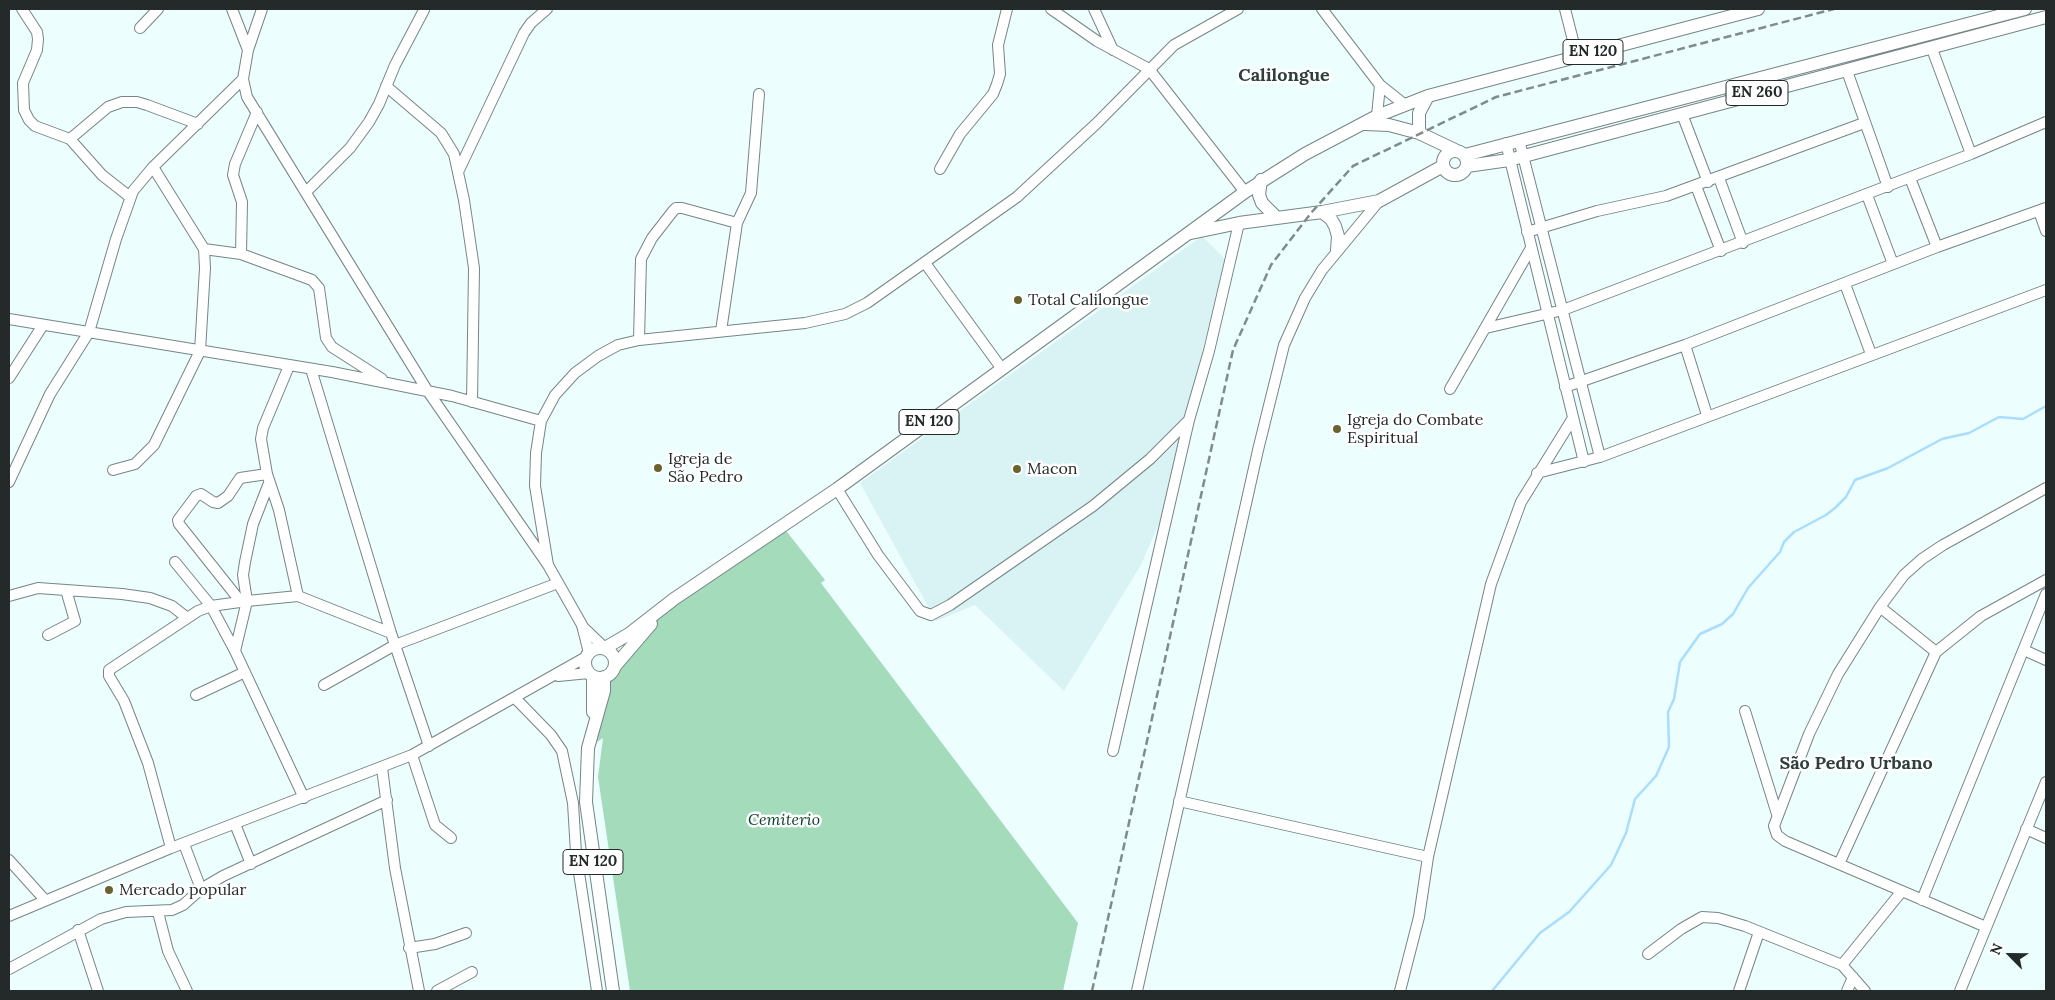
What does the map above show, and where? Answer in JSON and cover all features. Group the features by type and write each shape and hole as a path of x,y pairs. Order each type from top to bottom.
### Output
{"main road":[{"name":"EN 120","path":"613,991 586,802 585,774 592,732 604,691 595,676 585,666 587,655 593,649 605,648 629,634 667,605 838,489 1261,180 1360,124 1428,96 1758,9"},
{"name":"EN 260","path":"1462,157 1506,143 1598,121 2025,9"},
{"name":"EN 260","path":"1462,157 1509,160 1759,92 1932,49 2038,15"},
{"path":"1756,79 1759,92"},
{"path":"1419,133 1418,113 1428,96"},
{"path":"1598,121 1602,136"},
{"path":"1360,124 1384,124 1419,133 1462,157 1463,173 1455,176 1447,173 1443,166"},
{"name":"EN 120","path":"1188,234 1239,223 1322,212 1380,201 1443,166 1445,155 1462,157"},
{"path":"1261,180 1260,195 1262,203 1277,218"},
{"path":"1322,212 1331,219 1335,226 1338,236 1337,250"},
{"name":"EN 120","path":"595,676 613,671 615,666 667,605"},
{"path":"605,648 613,655 615,666"}],"street":[{"path":"22,9 37,32 38,39 37,50 23,83 24,110 28,120 35,126 70,139 102,175 130,197"},
{"path":"140,28 158,9"},
{"path":"262,9 248,50 243,78 247,97 427,390 548,565 582,625 605,648"},
{"path":"458,172 524,33 531,23 547,9"},
{"path":"940,169 960,134 993,94 1000,74 998,45 1007,9"},
{"path":"1051,9 1113,50 1149,69 1245,192"},
{"path":"1094,9 1113,50"},
{"path":"548,565 535,486 536,453 541,421 555,395 575,373 598,356 618,345 639,340 805,323 845,314 867,303 1016,197 1097,123 1174,45 1238,9"},
{"path":"1322,9 1380,85 1405,105"},
{"path":"1565,9 1577,56"},
{"path":"231,10 248,50"},
{"path":"306,192 350,148 369,122 424,10"},
{"path":"1932,49 1971,154"},
{"path":"1847,71 1888,186"},
{"path":"9,482 50,394 89,332 130,197 153,167 243,78"},
{"path":"1377,116 1380,85"},
{"path":"386,86 441,133 454,154 474,268 476,300 472,402"},
{"path":"720,331 737,223 751,193 758,94"},
{"path":"70,139 108,106 122,102 137,102 198,124"},
{"path":"241,254 242,202 233,175 235,164 256,112"},
{"path":"1682,114 1708,182"},
{"path":"1486,328 1563,310 1867,195 2046,122"},
{"path":"1526,232 1597,211 1631,206 1696,186 1864,123"},
{"path":"1519,140 1600,457"},
{"path":"1506,143 1526,232 1584,462"},
{"path":"113,470 135,464 154,445 200,351 205,268 204,249 153,167"},
{"path":"1719,178 1743,242"},
{"path":"1910,178 1937,247"},
{"path":"1696,186 1721,251"},
{"path":"1867,195 1893,264"},
{"path":"1137,991 1258,450 1284,345 1305,298 1337,250 1380,201"},
{"path":"639,340 641,260 652,238 672,211 676,208 682,208 737,223"},
{"path":"1565,387 1685,345 1937,247 2042,210 2046,231"},
{"path":"1113,751 1189,420 1209,351 1239,223"},
{"path":"1450,389 1531,248"},
{"path":"204,249 241,254 312,280 319,288 326,338 332,347 387,383"},
{"path":"925,263 1002,370"},
{"path":"1845,284 1871,354"},
{"path":"1537,473 1600,457 1707,415 1871,354 2000,309 2046,290"},
{"path":"9,319 427,390 541,421"},
{"path":"9,378 44,325"},
{"path":"1685,345 1707,415"},
{"path":"289,366 263,428 261,439 268,478 279,510 298,596"},
{"path":"311,369 391,633 429,746"},
{"path":"1400,991 1419,917 1428,857 1491,584 1521,502 1537,473 1573,418"},
{"path":"838,489 883,562 920,611 931,615 958,600 1093,506 1150,459 1189,420"},
{"path":"244,601 179,524 178,520 196,496 201,494 218,503 228,496 240,478 268,478"},
{"path":"236,651 244,601 244,562 253,524 268,478"},
{"path":"1986,927 1785,841 1777,835 1774,826 1809,734 1838,674 1880,607 1904,575 1922,559 2046,488"},
{"path":"175,562 211,606 236,651 304,798"},
{"path":"1839,864 1936,652 1981,616 2046,580"},
{"path":"324,686 395,645 558,583"},
{"path":"9,596 38,588 150,598 172,606 186,617"},
{"path":"48,635 75,621 66,590"},
{"path":"1922,900 2046,594"},
{"path":"171,848 138,735 124,701 108,673 112,667 186,617 211,606 244,601 298,596 391,633"},
{"path":"1880,607 1936,652"},
{"path":"9,916 171,848 412,755 552,678 587,655 582,625"},
{"path":"2024,650 2046,660"},
{"path":"196,695 245,672"},
{"path":"552,678 570,674 595,676"},
{"path":"515,698 551,735 562,751 573,803 576,853 596,991"},
{"path":"1744,712 1777,814"},
{"path":"412,755 435,825 451,838"},
{"path":"382,768 395,868 418,991"},
{"path":"1960,991 2046,782"},
{"path":"9,969 101,919 126,912 172,910 183,905 201,889 387,800"},
{"path":"1179,801 1428,857"},
{"path":"235,824 251,864"},
{"path":"2026,830 2046,838"},
{"path":"184,844 201,889"},
{"path":"9,860 45,900"},
{"path":"1842,965 1902,891"},
{"path":"158,912 168,951 187,991"},
{"path":"1648,954 1681,929 1702,917 1718,918 1842,965 1865,991"},
{"path":"78,930 98,991"},
{"path":"1738,991 1759,932"},
{"path":"409,948 434,944 466,933"},
{"path":"436,991 472,972"},
{"path":"1847,991 1853,977"},
{"path":"177,991 182,979"}],"shaded area":[{"path":"1202,236 1225,259 1161,519 1141,565 1064,691 975,605 936,621 860,483"}],"green space":[{"name":"Cemiterio","path":"783,527 825,580 821,583 1078,923 1063,991 630,991 598,777 603,738 588,748 609,675 667,605"}],"waterway":[{"path":"1492,991 1540,933 1569,912 1611,865 1626,833 1635,799 1656,776 1669,747 1668,712 1674,699 1680,662 1700,634 1722,624 1733,614 1748,588 1780,552 1784,542 1794,532 1835,508 1846,497 1855,480 1888,468 1942,439 1969,433 1999,417 2023,419 2046,406"}],"railway":[{"path":"1092,991 1233,350 1271,265 1311,213 1353,166 1496,97 1834,9"}],"place":[{"name":"Total Calilongue","path":"1018,300"},
{"name":"Igreja do Combate Espiritual","path":"1337,429"},
{"name":"Igreja de São Pedro","path":"658,468"},
{"name":"Macon","path":"1017,469"},
{"name":"Mercado popular","path":"109,890"}],"district":[{"name":"Calilongue","path":"1284,76"},
{"name":"São Pedro Urbano","path":"1856,764"}]}
